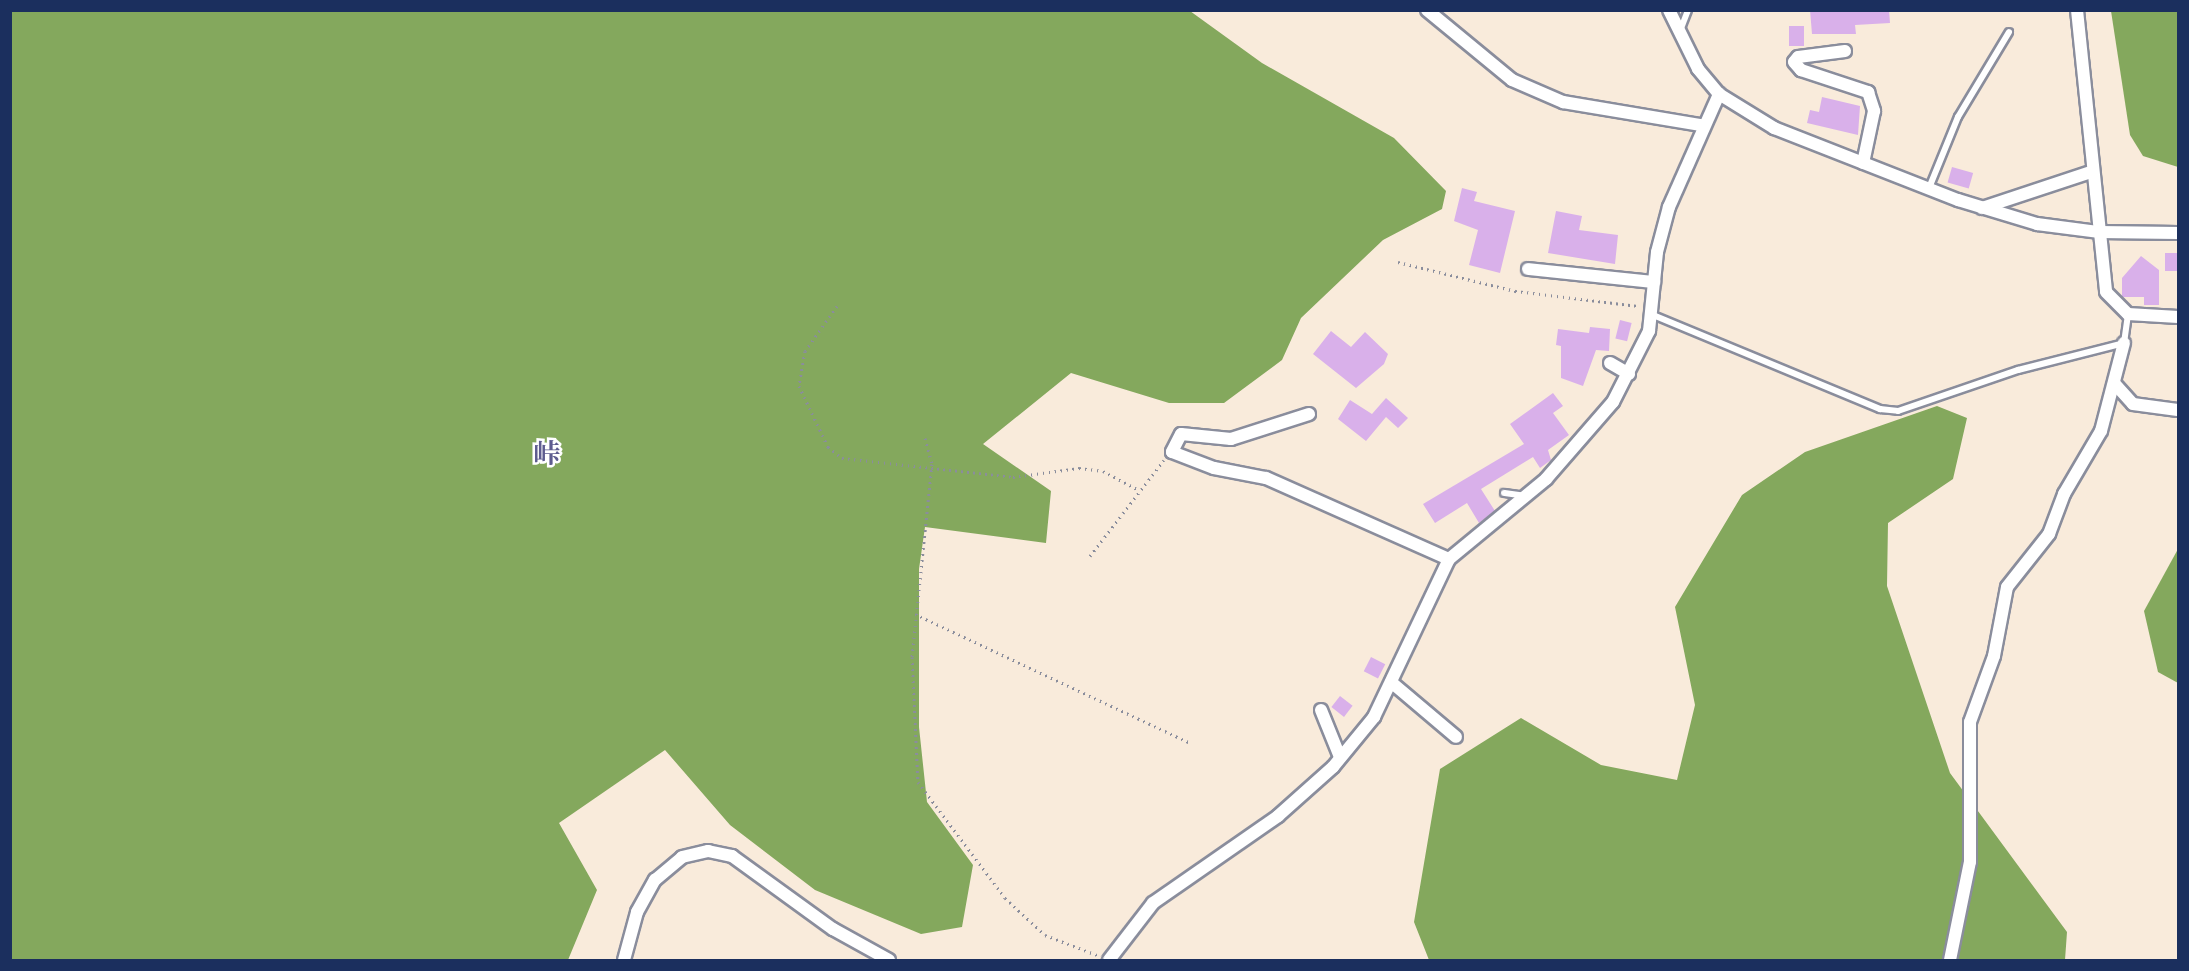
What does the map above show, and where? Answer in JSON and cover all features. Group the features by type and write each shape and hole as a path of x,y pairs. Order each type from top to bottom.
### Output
{"street":[{"path":"1427,10 1499,72 1563,102 1701,125"},
{"path":"1669,10 1698,69 1719,94 1773,128 1982,208 2099,232 2178,232"},
{"path":"2078,10 2091,172 2106,292 2128,314 2178,317"},
{"path":"1845,51 1798,57 1794,62 1801,70 1868,92 1874,111 1863,163"},
{"path":"1109,960 1153,903 1278,816 1340,757 1374,717 1449,559 1525,496 1613,402 1629,374 1654,312 1654,282 1669,207 1701,125 1719,94"},
{"path":"1982,208 2091,172"},
{"path":"1528,269 1654,282"},
{"path":"1950,960 1970,862 1970,722 1994,656 2007,587 2049,534 2064,494 2101,431 2124,343"},
{"path":"1610,363 1629,374"},
{"path":"2114,383 2133,404 2178,410"},
{"path":"1309,414 1231,439 1181,434 1172,452 1214,468 1266,477 1449,559"},
{"path":"1391,682 1456,737"},
{"path":"1321,710 1340,757"},
{"path":"624,960 637,912 655,880 682,858 708,851 732,856 833,928 889,960"}],"lane":[{"path":"1680,32 1688,10"},
{"path":"1928,189 1958,117 2009,32"},
{"path":"1654,312 1880,409 1898,411 2018,370 2124,343 2128,314"},
{"path":"1504,493 1525,496"}],"path":[{"path":"1398,262 1515,291 1600,297 1654,312"},
{"path":"837,306 801,365 799,386 806,412 828,447 842,458 932,464 1013,477 1079,468 1102,471 1137,489"},
{"path":"925,438 932,464 915,614 918,782 1005,898 1045,935 1109,960"},
{"path":"1090,556 1137,489 1172,452"},
{"path":"915,614 1191,743"}],"green space":[{"path":"10,11 1190,11 1262,63 1394,138 1446,191 1442,209 1383,240 1301,318 1282,360 1224,403 1169,403 1071,373 983,444 1051,491 1046,543 925,527 919,569 919,727 927,802 973,865 962,927 921,934 815,890 730,825 665,750 559,823 597,890 568,960 11,960"},
{"path":"2111,11 2178,11 2178,167 2143,156 2130,135"},
{"path":"1937,406 1967,418 1953,479 1888,523 1887,586 1950,773 2067,932 2065,960 1429,960 1414,922 1440,769 1521,718 1601,765 1677,780 1695,705 1675,607 1742,495 1805,452"},
{"path":"2178,549 2178,683 2158,672 2144,611"}],"building":[{"path":"1810,10 1889,10 1890,23 1855,25 1856,34 1812,34"},
{"path":"1789,26 1804,26 1804,46 1789,46"},
{"path":"1822,97 1860,106 1858,135 1807,123 1810,110 1819,112"},
{"path":"1952,167 1973,173 1969,188 1948,182"},
{"path":"1462,188 1477,192 1474,201 1515,211 1500,273 1469,265 1478,230 1454,221"},
{"path":"1556,211 1582,216 1579,230 1618,235 1615,264 1548,253"},
{"path":"2165,253 2178,253 2178,271 2165,271"},
{"path":"2141,256 2159,270 2159,305 2144,305 2144,297 2122,297 2122,278"},
{"path":"1620,320 1632,323 1627,341 1615,338"},
{"path":"1590,327 1610,329 1609,351 1596,350 1583,386 1561,378 1561,346 1556,345 1558,329 1589,333"},
{"path":"1331,331 1351,347 1365,332 1388,354 1384,364 1356,388 1313,354"},
{"path":"1553,393 1563,406 1553,413 1569,435 1548,450 1551,460 1540,468 1533,457 1481,489 1495,511 1479,523 1467,503 1435,523 1423,504 1524,444 1510,424"},
{"path":"1386,398 1408,418 1398,428 1386,417 1366,441 1338,419 1350,400 1372,414"},
{"path":"1371,657 1385,664 1378,679 1364,671"},
{"path":"1340,696 1353,706 1344,717 1331,707"}],"district":[{"name":"峠","path":"547,456"}]}
